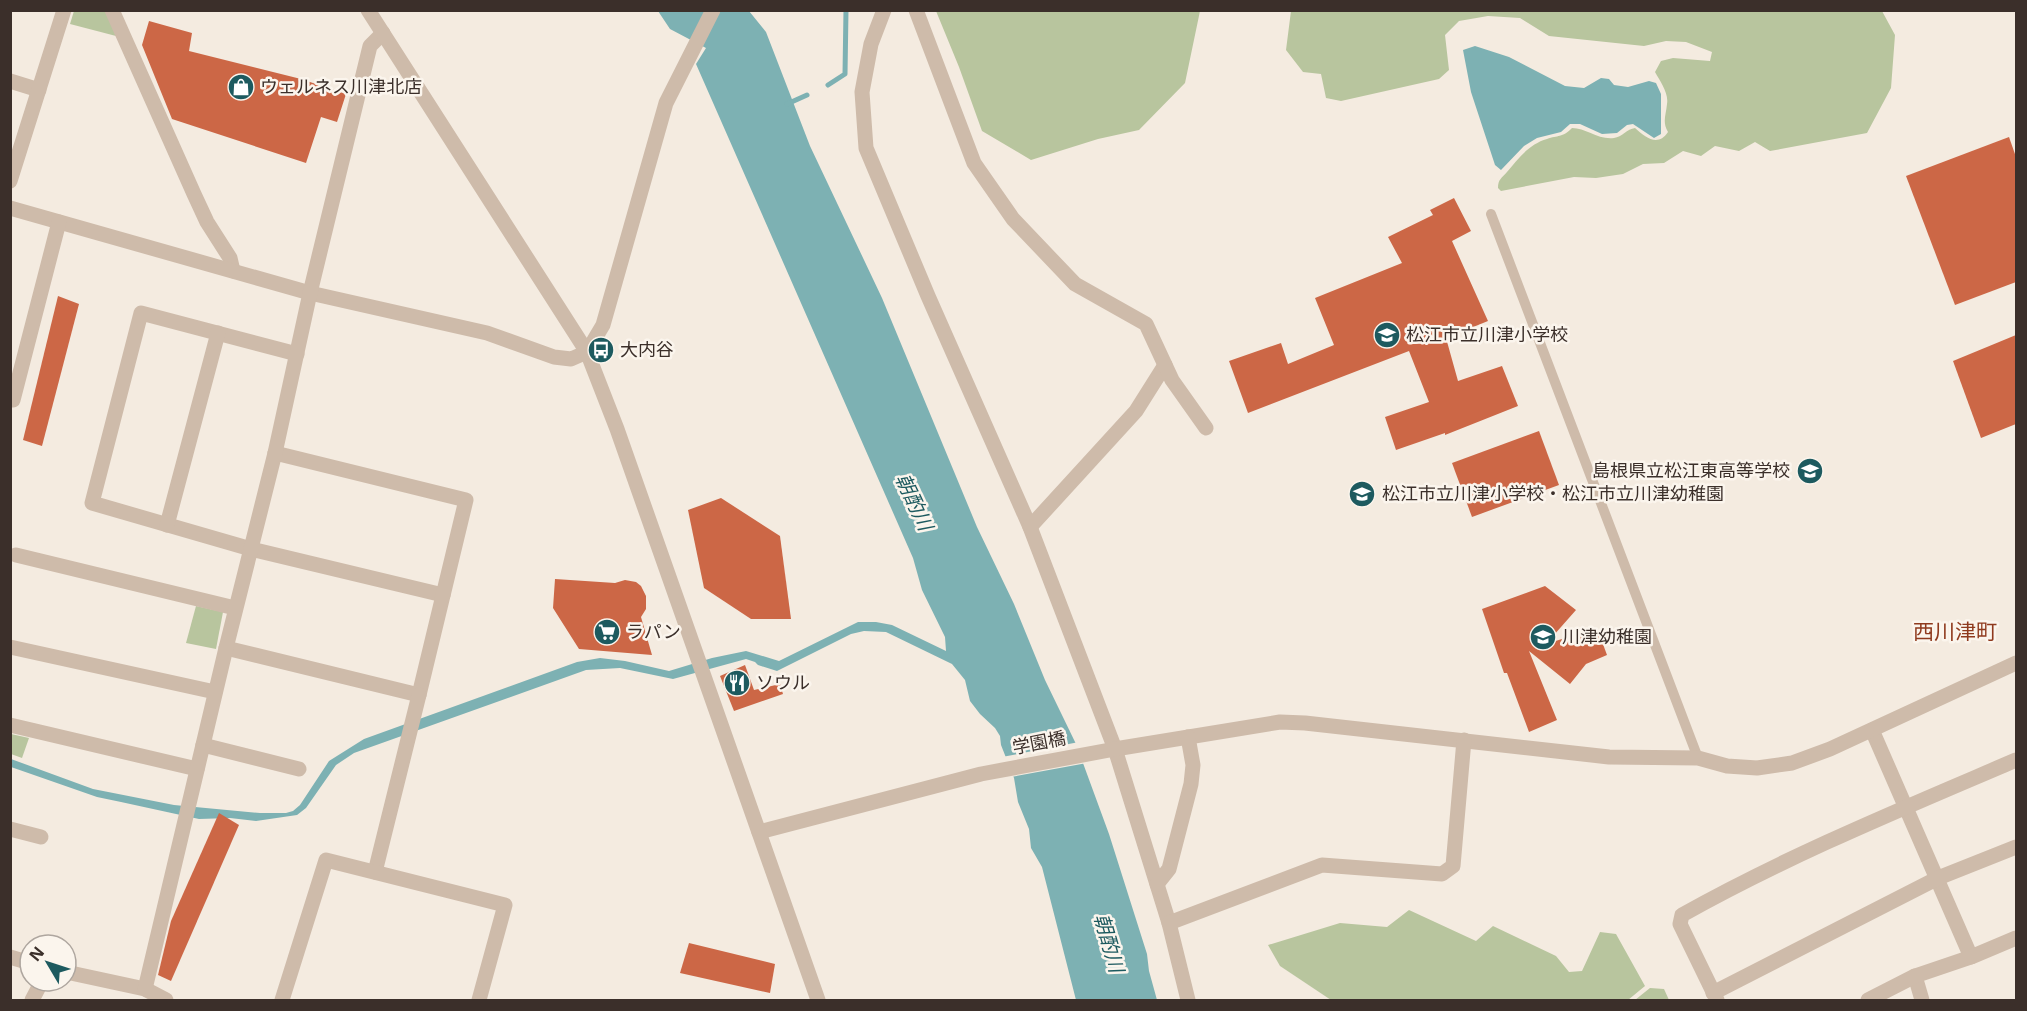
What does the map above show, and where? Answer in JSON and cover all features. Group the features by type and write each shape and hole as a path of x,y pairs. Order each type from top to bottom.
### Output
{"street":[{"path":"10,181 64,10"},
{"path":"112,10 194,194 207,222 230,258 233,271"},
{"path":"368,10 587,352 617,429 818,1000"},
{"path":"10,208 310,293 487,333 554,357 571,360 587,352 603,325 666,103 713,10"},
{"path":"884,10 871,44 862,92 866,148 928,296 1030,526 1157,884 1188,1000"},
{"path":"916,10 936,68 974,163 1013,219 1075,284 1146,324 1172,380 1206,428"},
{"path":"145,989 235,608 275,453 310,293 370,46 382,33"},
{"path":"10,81 39,90"},
{"path":"13,400 59,222"},
{"path":"297,354 141,313 92,504 251,549 443,595"},
{"path":"167,525 218,333"},
{"path":"1030,526 1136,411 1165,366"},
{"path":"275,453 466,500 375,872"},
{"path":"16,555 235,608"},
{"path":"10,647 215,692"},
{"path":"226,648 419,695"},
{"name":"学園橋","path":"759,832 981,774 1280,722 1609,757 1698,758 1727,766 1757,768 1792,763 1872,730 2016,663"},
{"path":"10,725 197,769"},
{"path":"1872,730 1971,957"},
{"path":"1157,884 1169,869 1191,784 1193,765 1188,737"},
{"path":"1169,922 1322,865 1442,874 1453,866 1464,740"},
{"path":"203,745 299,769"},
{"path":"2016,760 1784,863 1682,915 1680,924 1715,997 1938,878 2016,847"},
{"path":"10,829 41,837"},
{"path":"282,1000 326,860 505,905 479,1000"},
{"path":"1868,1000 1915,976 1971,957 2016,938"},
{"path":"78,975 145,989 166,1000"},
{"path":"1915,976 1922,1000"}],"lane":[{"path":"1491,213 1698,758"}],"green space":[{"path":"74,11 106,11 116,36 70,24"},
{"path":"936,11 1200,11 1185,83 1139,130 1098,139 1031,160 982,131"},
{"path":"1291,11 1882,11 1895,35 1891,88 1867,133 1770,151 1755,142 1739,151 1715,146 1701,156 1683,151 1664,163 1643,164 1623,174 1596,178 1574,177 1501,191 1498,188 1500,181 1524,152 1541,141 1563,135 1572,128 1608,138 1617,137 1635,128 1652,139 1664,137 1668,132 1665,122 1667,96 1655,72 1661,61 1673,58 1710,61 1712,52 1686,42 1666,41 1644,46 1549,36 1520,18 1488,16 1459,21 1445,35 1449,70 1439,79 1341,101 1326,98 1321,74 1303,72 1286,50"},
{"path":"196,606 223,612 216,649 186,643"},
{"path":"11,734 29,738 22,758 11,754"},
{"path":"1409,910 1476,941 1493,926 1556,956 1569,972 1582,971 1600,932 1616,934 1645,986 1628,1000 1331,1000 1280,966 1268,945 1340,923 1387,927"},
{"path":"1650,988 1664,989 1669,1000 1635,1000"}],"water":[{"name":"朝酌川","path":"658,11 749,11 766,32 810,146 882,298 977,527 1076,744 1109,834 1147,954 1157,1000 1076,1000 1042,867 1031,848 1029,829 1018,802 1014,778 1001,745 1000,736 970,701 965,680 952,664 886,632 864,631 851,634 777,671 746,659 673,679 620,668 586,670 354,753 336,765 306,808 297,815 256,821 230,818 199,819 97,797 11,767 11,759 93,789 174,805 260,813 286,813 300,805 329,761 364,739 577,662 600,658 669,671 746,651 779,661 858,622 892,625 946,651 945,637 922,590 913,558 696,64 706,48 670,29"},
{"path":"1475,46 1509,57 1565,86 1584,88 1601,78 1609,79 1614,85 1628,87 1649,81 1656,83 1661,94 1661,134 1654,138 1633,124 1627,125 1617,133 1602,134 1580,124 1570,124 1561,132 1537,138 1524,146 1501,170 1495,165 1471,92 1463,50"}],"pier":[{"path":"1079,742 1087,763 1011,777 1002,757"}],"building":[{"name":"ウェルネス川津北店","path":"149,21 192,33 189,51 301,79 346,94 337,122 321,117 306,163 172,119 142,45"},
{"path":"2009,137 2016,157 2016,282 1955,305 1906,176"},
{"path":"1454,198 1471,231 1452,241 1488,321 1446,338 1458,381 1502,366 1518,406 1445,435 1445,433 1396,450 1385,417 1429,402 1409,351 1248,413 1229,361 1281,343 1288,364 1334,345 1315,298 1402,263 1388,237 1433,215 1430,210"},
{"path":"58,296 79,304 42,446 23,440"},
{"path":"2016,335 2016,424 1981,438 1953,361"},
{"path":"1539,431 1559,485 1472,517 1452,463"},
{"path":"721,498 780,536 791,619 751,619 704,588 688,510"},
{"name":"ラパン","path":"555,579 636,582 646,596 646,609 641,617 652,655 579,649 553,608"},
{"path":"1545,586 1576,610 1546,644 1597,628 1607,655 1586,664 1570,684 1529,651 1557,720 1529,732 1507,673 1504,673 1482,609"},
{"name":"ソウル","path":"745,665 754,690 780,684 783,694 734,711 720,676"},
{"path":"219,813 239,825 171,981 158,975 171,921"},
{"path":"689,943 775,964 770,993 680,973"}],"waterway":[{"path":"828,85 845,74 846,10"},
{"path":"787,104 807,95"}],"place":[{"name":"ウェルネス川津北店","path":"241,87"},
{"name":"松江市立川津小学校","path":"1387,335"},
{"name":"大内谷","path":"601,350"},
{"name":"島根県立松江東高等学校","path":"1810,471"},
{"name":"松江市立川津小学校・松江市立川津幼稚園","path":"1362,494"},
{"name":"ラパン","path":"607,632"},
{"name":"川津幼稚園","path":"1543,637"},
{"name":"ソウル","path":"737,683"}],"district":[{"name":"西川津町","path":"1955,632"}]}
